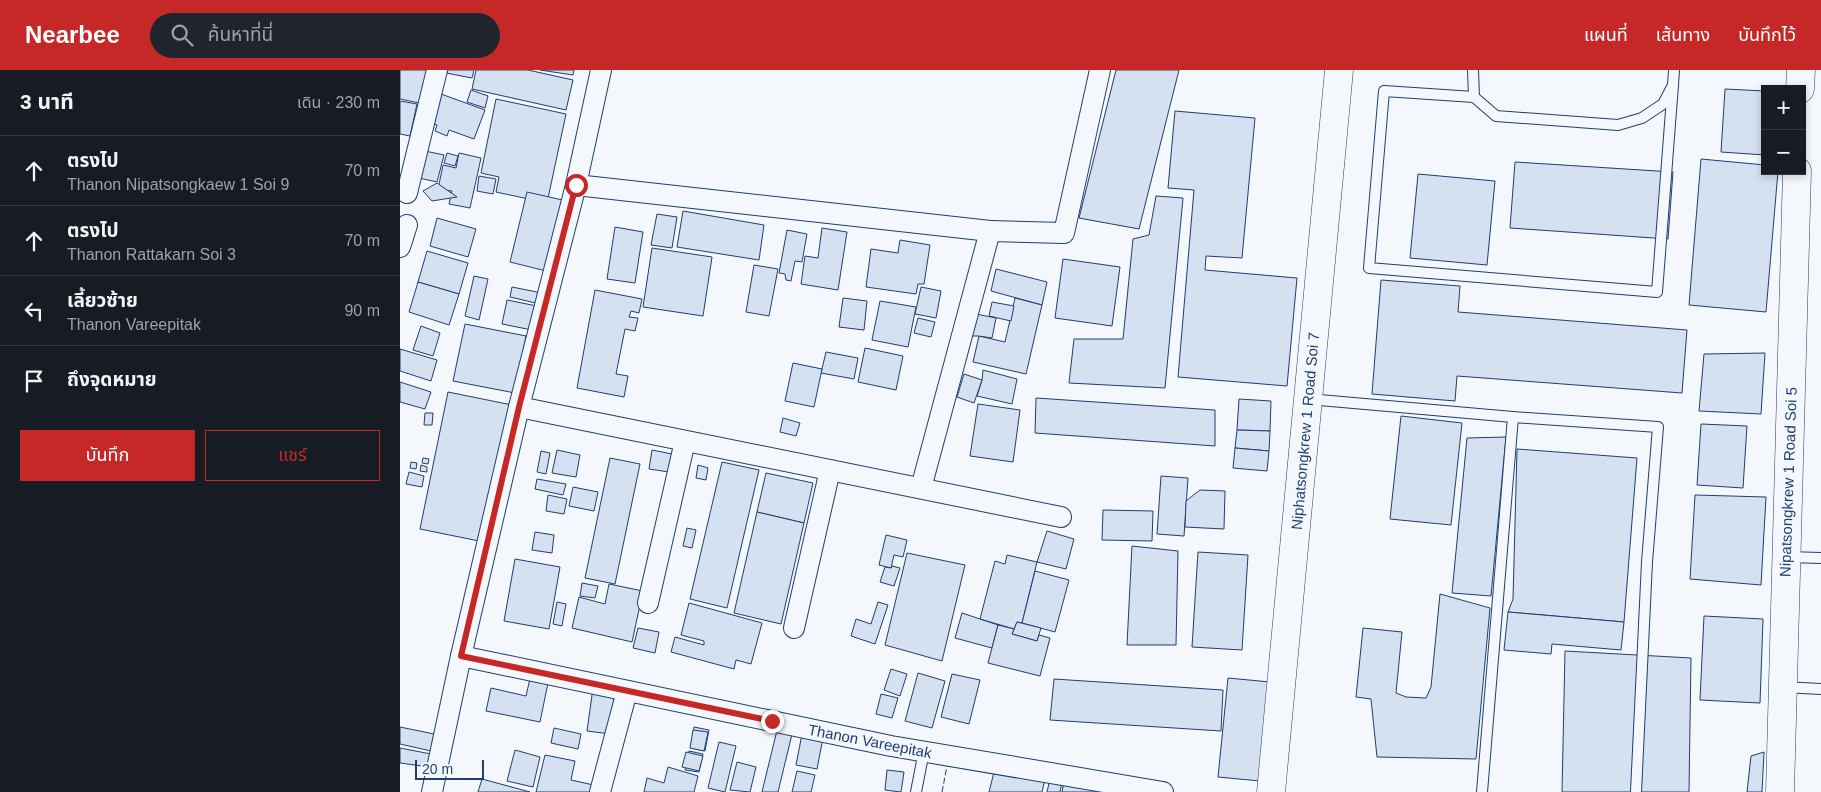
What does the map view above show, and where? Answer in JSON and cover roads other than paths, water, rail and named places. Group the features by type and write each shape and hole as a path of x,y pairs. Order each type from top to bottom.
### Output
{"street":[{"path":"407,193 437,70"},
{"path":"432,792 461,656 519,407 576,185 601,70"},
{"path":"576,185 990,231 1064,233 1100,70"},
{"name":"Niphatsongkrew 1 Road Soi 7","path":"1271,792 1339,70"},
{"path":"1800,70 1800,85"},
{"name":"Nipatsongkrew 1 Road Soi 5","path":"1780,792 1798,175"},
{"path":"400,247 407,225"},
{"path":"921,488 990,231"},
{"path":"519,407 1061,517"},
{"path":"648,604 685,441"},
{"path":"794,628 830,470"},
{"name":"Thanon Vareepitak","path":"461,656 891,746 1163,792"},
{"path":"600,792 627,691"}],"lane":[{"path":"1473,70 1474,97"},
{"path":"1673,85 1663,104 1642,118 1618,125 1496,116 1474,97 1384,91 1369,268 1657,292 1673,85 1674,70"},
{"path":"1308,398 1513,417 1658,427 1647,562 1636,792"},
{"path":"1482,792 1513,417"},
{"path":"1786,557 1821,558"},
{"path":"1782,687 1821,689"},
{"path":"916,792 924,751"}]}
